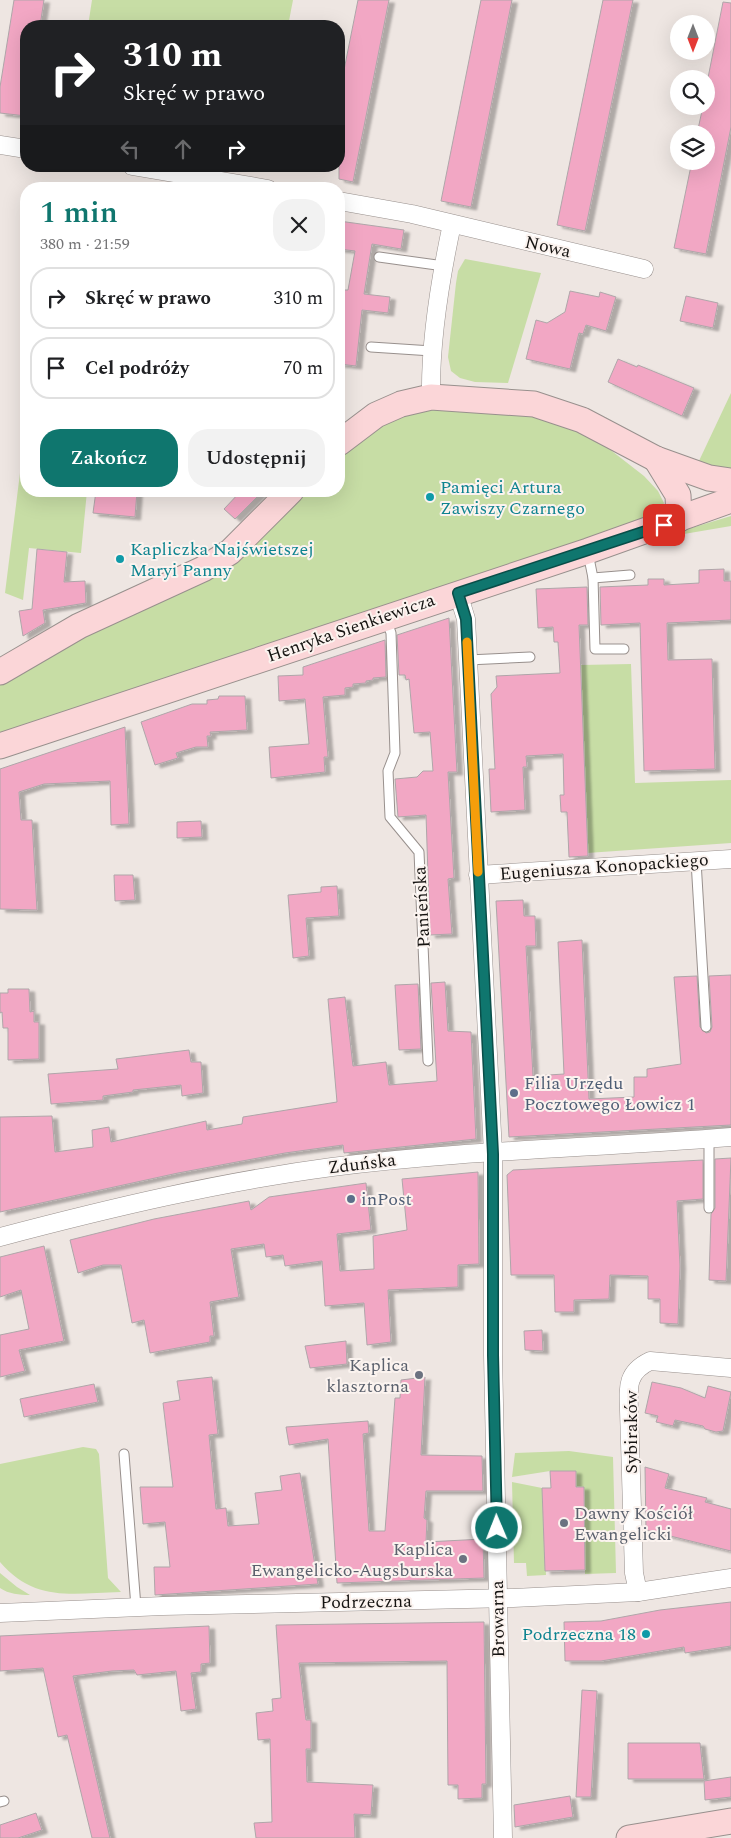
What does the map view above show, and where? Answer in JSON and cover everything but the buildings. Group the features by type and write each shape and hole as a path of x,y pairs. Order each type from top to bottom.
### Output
{"street":[{"path":"0,145 20,148"},
{"path":"165,172 220,182"},
{"name":"Nowa","path":"345,202 412,214 644,269"},
{"path":"431,397 432,351 452,224"},
{"path":"345,437 376,415 401,404 431,397 534,404 582,420 656,459 709,478 731,481"},
{"path":"656,459 678,494 679,519"},
{"path":"0,672 79,626 203,569 230,552 285,497"},
{"name":"Henryka Sienkiewicza","path":"0,746 588,551 731,500"},
{"name":"Browarna","path":"458,593 466,619 493,1154 493,1355 502,1838"},
{"name":"Eugeniusza Konopackiego","path":"478,875 731,858"},
{"name":"Zduńska","path":"0,1237 166,1196 250,1179 403,1159 731,1137"},
{"name":"Sybiraków","path":"638,1592 634,1573 628,1390 632,1376 639,1366 650,1361 731,1368"},
{"name":"Podrzeczna","path":"0,1613 497,1599 638,1592 731,1578"},
{"path":"629,1838 731,1821"}],"lane":[{"path":"379,257 444,266"},
{"path":"371,347 432,351"},
{"path":"588,551 593,578 595,649 624,649"},
{"path":"593,578 630,575"},
{"name":"Panieńska","path":"385,617 391,633 395,753 388,771 390,818 419,852 428,1060"},
{"path":"468,660 530,657"},
{"path":"696,861 706,1027"},
{"path":"709,1139 709,1208"},
{"path":"124,1454 136,1608"}],"green space":[{"path":"92,0 293,0 289,20 89,20"},
{"path":"465,259 541,273 508,383 475,382 460,378 451,371 448,357 456,283 458,271"},
{"path":"731,393 731,474 698,463"},
{"path":"438,409 532,413 590,434 644,476 658,491 664,503 659,515 0,736 0,682 298,497 345,497 345,454 384,424"},
{"path":"20,473 20,497 86,497 81,553 29,548 23,600 5,593"},
{"path":"731,516 731,526 678,535 678,532"},
{"path":"631,664 635,783 731,780 731,843 587,853 581,665"},
{"path":"83,1447 96,1449 99,1454 108,1578 121,1592 71,1594 41,1590 13,1575 0,1562 0,1464"},
{"path":"569,1451 613,1457 616,1573 585,1574 584,1487 576,1487 575,1471 550,1471 512,1477 515,1453"},
{"path":"512,1482 542,1488 546,1575 527,1576 526,1563 514,1563"},
{"path":"0,1573 30,1595 14,1594 0,1588"}],"slow traffic":[{"path":"467,642 478,872"}],"place":[{"name":"Pamięci Artura Zawiszy Czarnego","path":"430,497"},
{"name":"Kapliczka Najświetszej Maryi Panny","path":"120,559"},
{"name":"Filia Urzędu Pocztowego Łowicz 1","path":"514,1093"},
{"name":"inPost","path":"351,1199"},
{"name":"Kaplica klasztorna","path":"419,1375"},
{"name":"Dawny Kościół Ewangelicki","path":"564,1523"},
{"name":"Kaplica Ewangelicko-Augsburska","path":"463,1559"},
{"name":"Podrzeczna 18","path":"646,1634"}],"route":[{"path":"497,1528 493,1355 493,1154 466,619 458,593 664,525"}]}
